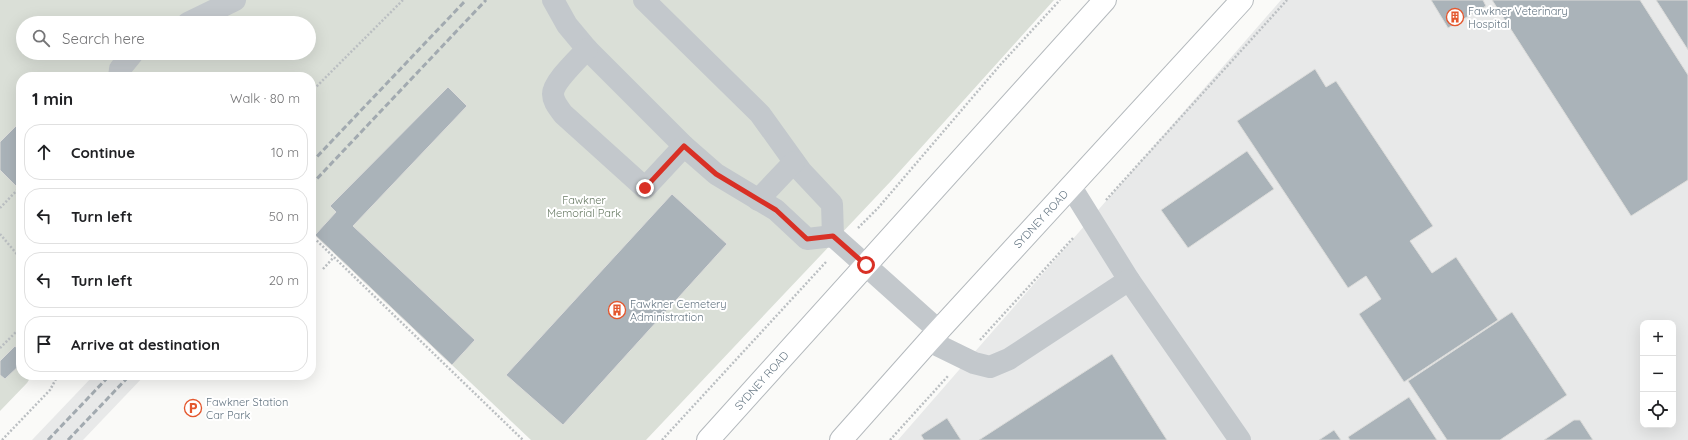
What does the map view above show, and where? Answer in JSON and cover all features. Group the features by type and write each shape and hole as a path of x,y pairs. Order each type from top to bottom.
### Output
{"highway":[{"name":"SYDNEY ROAD","path":"708,440 1105,0"},
{"name":"SYDNEY ROAD","path":"841,440 934,336 1242,0"}],"lane":[{"path":"202,16 235,0"},
{"path":"644,0 760,114 794,162 832,204 838,240 866,265 934,336 974,363 990,367 1009,359 1129,280"},
{"path":"560,3 567,25 587,49 684,146 716,174 776,210 807,239 838,240"},
{"path":"587,49 559,80 554,89 552,96 563,114 645,188 684,146"},
{"path":"120,72 120,69 127,60"},
{"path":"758,200 794,162"},
{"path":"1071,187 1129,280 1240,440"}],"path":[{"path":"316,87 403,0"},
{"path":"662,440 838,240 878,208 1001,64 1060,0"},
{"path":"0,208 16,192"},
{"path":"0,234 16,253"},
{"path":"316,240 523,440"},
{"path":"323,269 334,257"},
{"path":"0,348 16,332"},
{"path":"2,440 50,390 55,380"}],"shaded area":[{"path":"1281,0 1688,0 1688,440 898,440"},
{"path":"89,380 140,380 83,440 32,440"}],"green space":[{"name":"Fawkner Memorial Park","path":"0,0 1054,0 891,181 646,440 531,440 316,236 316,72 16,72 16,380 29,380 0,411"}],"building":[{"name":"Fawkner Veterinary Hospital","path":"1431,0 1483,0 1486,6 1448,28"},
{"path":"1492,0 1640,0 1688,75 1688,180 1631,216"},
{"path":"1656,0 1688,0 1688,50"},
{"path":"1315,69 1326,87 1336,81 1433,226 1410,241 1432,273 1456,257 1498,320 1404,382 1359,314 1381,299 1366,276 1348,288 1237,121"},
{"path":"448,87 467,106 353,226 475,340 452,365 316,236 316,234 336,212 330,206"},
{"path":"16,126 16,186 0,170 0,142"},
{"path":"1247,151 1274,189 1188,248 1161,210"},
{"name":"Fawkner Cemetery Administration","path":"672,194 727,244 563,425 506,375"},
{"path":"1512,312 1567,395 1500,440 1447,440 1408,381"},
{"path":"15,346 16,369 5,379 0,375 0,361"},
{"path":"1112,354 1167,440 979,440"},
{"path":"1409,397 1437,440 1350,440 1348,437"},
{"path":"947,418 961,440 924,440 921,435"},
{"path":"1574,420 1580,420 1593,440 1544,440"},
{"path":"1334,430 1341,440 1319,440"}],"railway":[{"path":"316,158 466,0"},
{"path":"316,180 486,0"},
{"path":"48,440 105,380"},
{"path":"68,440 125,380"}],"place":[{"name":"Fawkner Veterinary Hospital","path":"1455,17"},
{"name":"Fawkner Cemetery Administration","path":"617,310"},
{"name":"Fawkner Station Car Park","path":"193,408"}],"route":[{"path":"645,188 684,146 716,174 776,210 807,239 833,236 866,265"}]}
